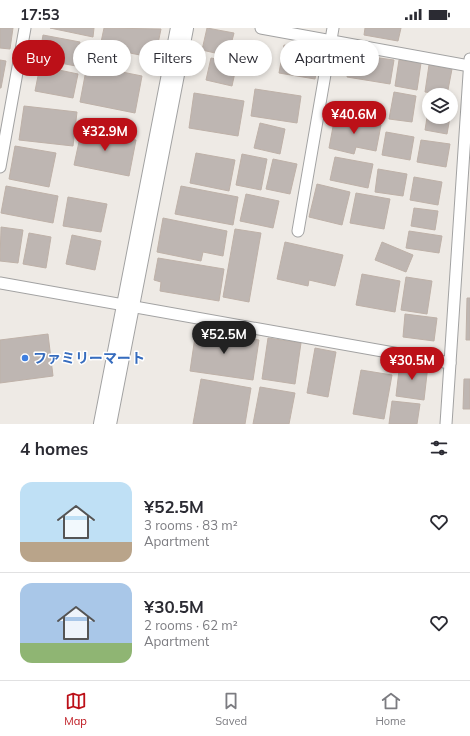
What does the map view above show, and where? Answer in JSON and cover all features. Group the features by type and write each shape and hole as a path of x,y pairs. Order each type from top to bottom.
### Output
{"street":[{"path":"105,424 182,28"}],"lane":[{"path":"0,167 6,104 26,28"},
{"path":"261,28 326,40"},
{"path":"331,40 333,28"},
{"path":"379,49 470,63 446,424"},
{"path":"298,231 325,76"},
{"path":"0,283 450,363"}],"building":[{"path":"0,28 13,28 10,49 0,48"},
{"path":"50,28 94,28 93,37"},
{"path":"104,28 161,29 159,40 139,40 139,55 131,53 131,40 101,40"},
{"path":"207,28 234,33 232,40 214,40 214,53 206,51 206,40 204,40"},
{"path":"365,28 401,28 398,41 364,35"},
{"path":"43,35 73,41 73,65 65,64 65,40 42,40"},
{"path":"211,58 214,59 214,76 234,76 232,86 206,80"},
{"path":"379,58 394,60 390,84 347,77 379,76"},
{"path":"0,60 6,61 1,88 0,88"},
{"path":"399,60 421,63 417,90 395,86"},
{"path":"429,65 452,69 448,88 426,88"},
{"path":"65,71 73,73 73,76 78,76 73,98 35,91 38,76 65,76"},
{"path":"131,74 142,76 135,113 80,102 85,76 131,76"},
{"path":"297,76 316,76 315,79"},
{"path":"255,89 301,96 297,123 251,116"},
{"path":"394,92 416,96 412,122 389,119"},
{"path":"194,93 244,101 238,136 189,128"},
{"path":"24,106 77,112 73,146 19,140"},
{"path":"335,116 381,125 376,151 356,147 354,154 329,148"},
{"path":"260,123 285,129 280,154 254,148"},
{"path":"426,124 449,124 447,134 425,130"},
{"path":"82,128 136,140 129,176 74,165"},
{"path":"386,132 414,137 410,160 382,155"},
{"path":"421,140 450,144 446,167 417,162"},
{"path":"15,146 56,153 49,187 9,179"},
{"path":"196,153 235,160 229,191 190,183"},
{"path":"242,154 267,159 261,190 236,185"},
{"path":"335,157 373,164 368,188 330,180"},
{"path":"273,159 297,164 290,194 266,189"},
{"path":"378,169 407,174 403,196 375,192"},
{"path":"414,177 442,182 438,205 410,200"},
{"path":"317,184 350,192 342,225 309,217"},
{"path":"6,186 58,196 53,223 1,213"},
{"path":"181,186 238,197 233,225 175,214"},
{"path":"356,193 390,199 384,229 350,223"},
{"path":"246,194 279,201 273,228 240,221"},
{"path":"68,197 107,204 101,232 63,226"},
{"path":"414,208 438,211 435,230 411,226"},
{"path":"163,218 227,231 223,256 203,252 201,261 157,252"},
{"path":"1,227 23,230 18,263 0,261"},
{"path":"235,229 261,233 249,302 223,297"},
{"path":"409,231 442,236 439,253 406,248"},
{"path":"29,233 51,237 46,268 23,264"},
{"path":"72,235 101,241 95,270 66,264"},
{"path":"285,242 343,255 335,286 309,280 308,286 277,279"},
{"path":"382,242 413,255 406,272 375,260"},
{"path":"158,258 224,269 219,301 160,291 161,282 154,280"},
{"path":"362,274 400,281 395,312 356,305"},
{"path":"406,277 432,281 427,314 401,310"},
{"path":"467,298 470,298 470,340 466,340"},
{"path":"405,314 437,318 434,341 403,337"},
{"path":"196,330 259,340 253,380 190,371"},
{"name":"ファミリーマート","path":"48,334 53,376 0,383 0,340"},
{"path":"268,338 301,343 295,384 262,379"},
{"path":"315,348 336,352 328,397 307,393"},
{"path":"400,362 428,365 424,400 396,396"},
{"path":"361,370 392,375 384,419 353,414"},
{"path":"201,379 251,388 245,424 193,424"},
{"path":"464,379 470,379 470,409 463,409"},
{"path":"260,387 295,393 289,424 253,424"},
{"path":"392,401 420,404 417,424 389,424"}],"place":[{"name":"ファミリーマート","path":"25,358"}]}
